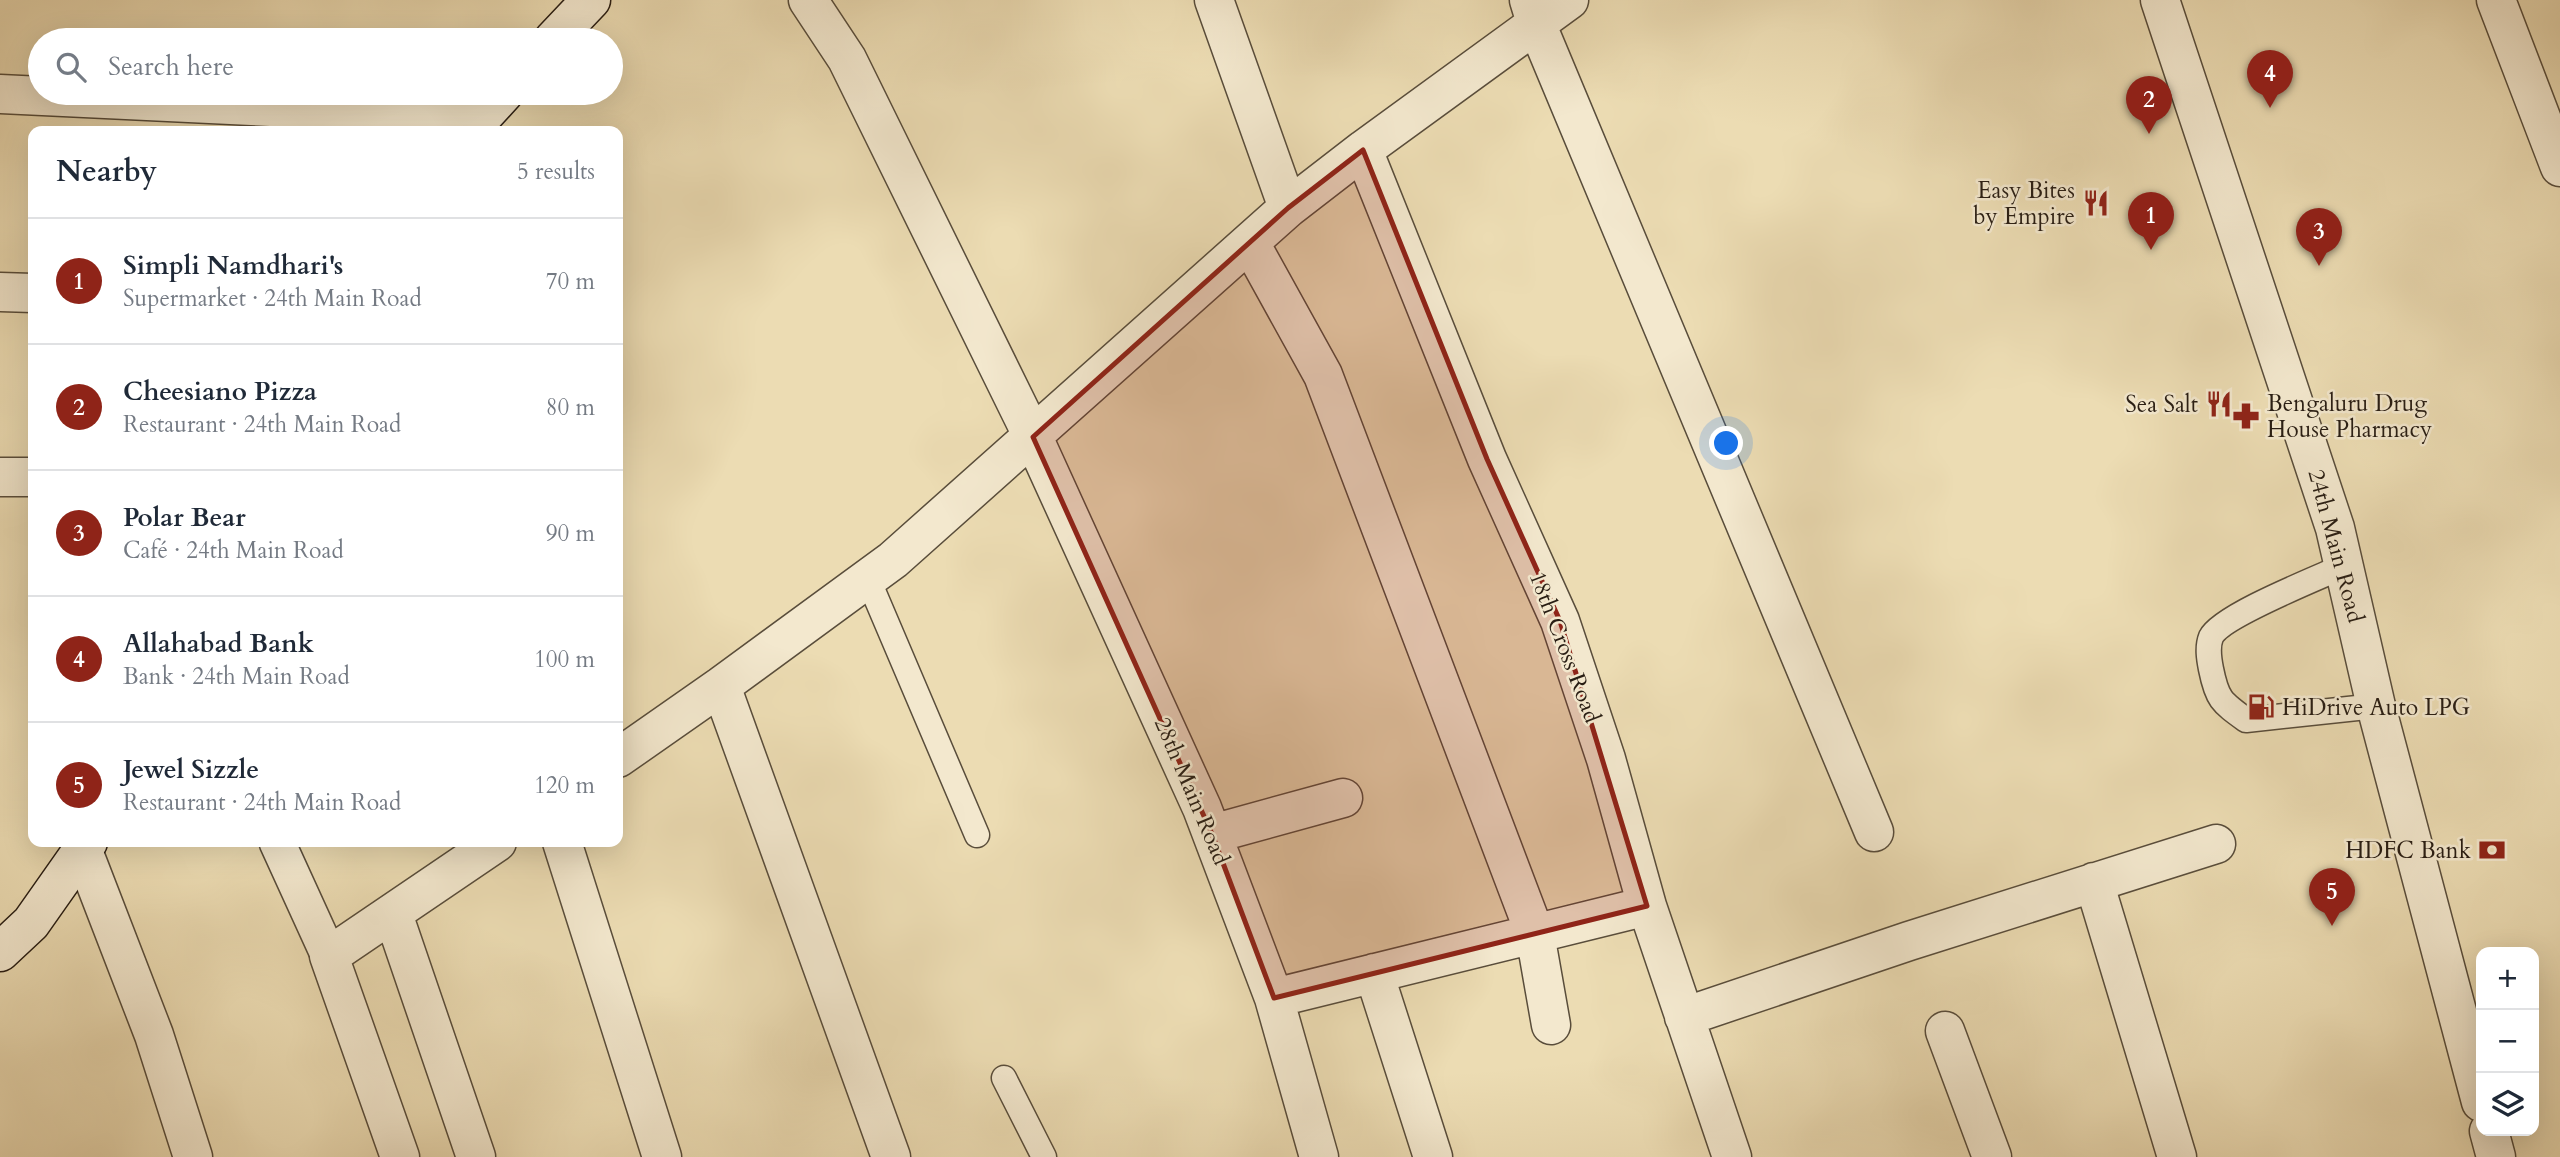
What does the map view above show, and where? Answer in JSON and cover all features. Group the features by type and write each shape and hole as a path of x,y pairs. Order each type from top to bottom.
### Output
{"street":[{"path":"564,28 591,0"},
{"name":"28th Main Road","path":"808,0 848,59 1033,437 1212,834 1273,998 1319,1157"},
{"path":"1214,0 1288,208"},
{"path":"623,755 893,560 1288,208 1532,11 1569,0"},
{"name":"24th Main Road","path":"2160,0 2335,528 2376,706 2476,1083"},
{"path":"2496,0 2560,167"},
{"path":"1532,11 1874,832"},
{"path":"0,94 28,95"},
{"path":"267,105 486,114"},
{"name":"18th Cross Road","path":"1363,150 1487,459 1560,621 1606,760 1647,906 1732,1157"},
{"path":"1250,243 1323,375 1535,934 1551,1025"},
{"path":"0,292 28,293"},
{"path":"0,477 28,477"},
{"path":"721,686 891,1157"},
{"path":"1212,834 1343,799"},
{"path":"1684,1017 2216,844"},
{"path":"0,952 31,923 85,847"},
{"path":"86,847 154,1035 193,1157"},
{"path":"279,847 329,956 400,1157"},
{"path":"329,956 489,847"},
{"path":"564,847 662,1157"},
{"path":"2094,882 2177,1157"},
{"path":"1273,998 1647,906"},
{"path":"393,914 476,1157"},
{"path":"1374,973 1433,1157"},
{"path":"1945,1031 1992,1157"},
{"path":"2490,1136 2496,1157"}],"lane":[{"path":"2344,566 2228,620 2211,636 2208,654 2216,694 2246,720 2376,706"},
{"path":"868,579 977,835"},
{"path":"1004,1078 1044,1157"}],"highlighted area":[{"path":"1363,150 1487,459 1560,621 1647,906 1274,998 1212,834 1033,437 1288,208"}],"place":[{"name":"Allahabad Bank","path":"2270,108"},
{"name":"Cheesiano Pizza","path":"2149,134"},
{"name":"Easy Bites by Empire","path":"2096,203"},
{"name":"Simpli Namdhari's","path":"2151,250"},
{"name":"Polar Bear","path":"2319,266"},
{"name":"Sea Salt","path":"2219,404"},
{"name":"Bengaluru Drug House Pharmacy","path":"2246,416"},
{"name":"HiDrive Auto LPG","path":"2261,707"},
{"name":"HDFC Bank","path":"2492,850"},
{"name":"Jewel Sizzle","path":"2332,926"}]}
